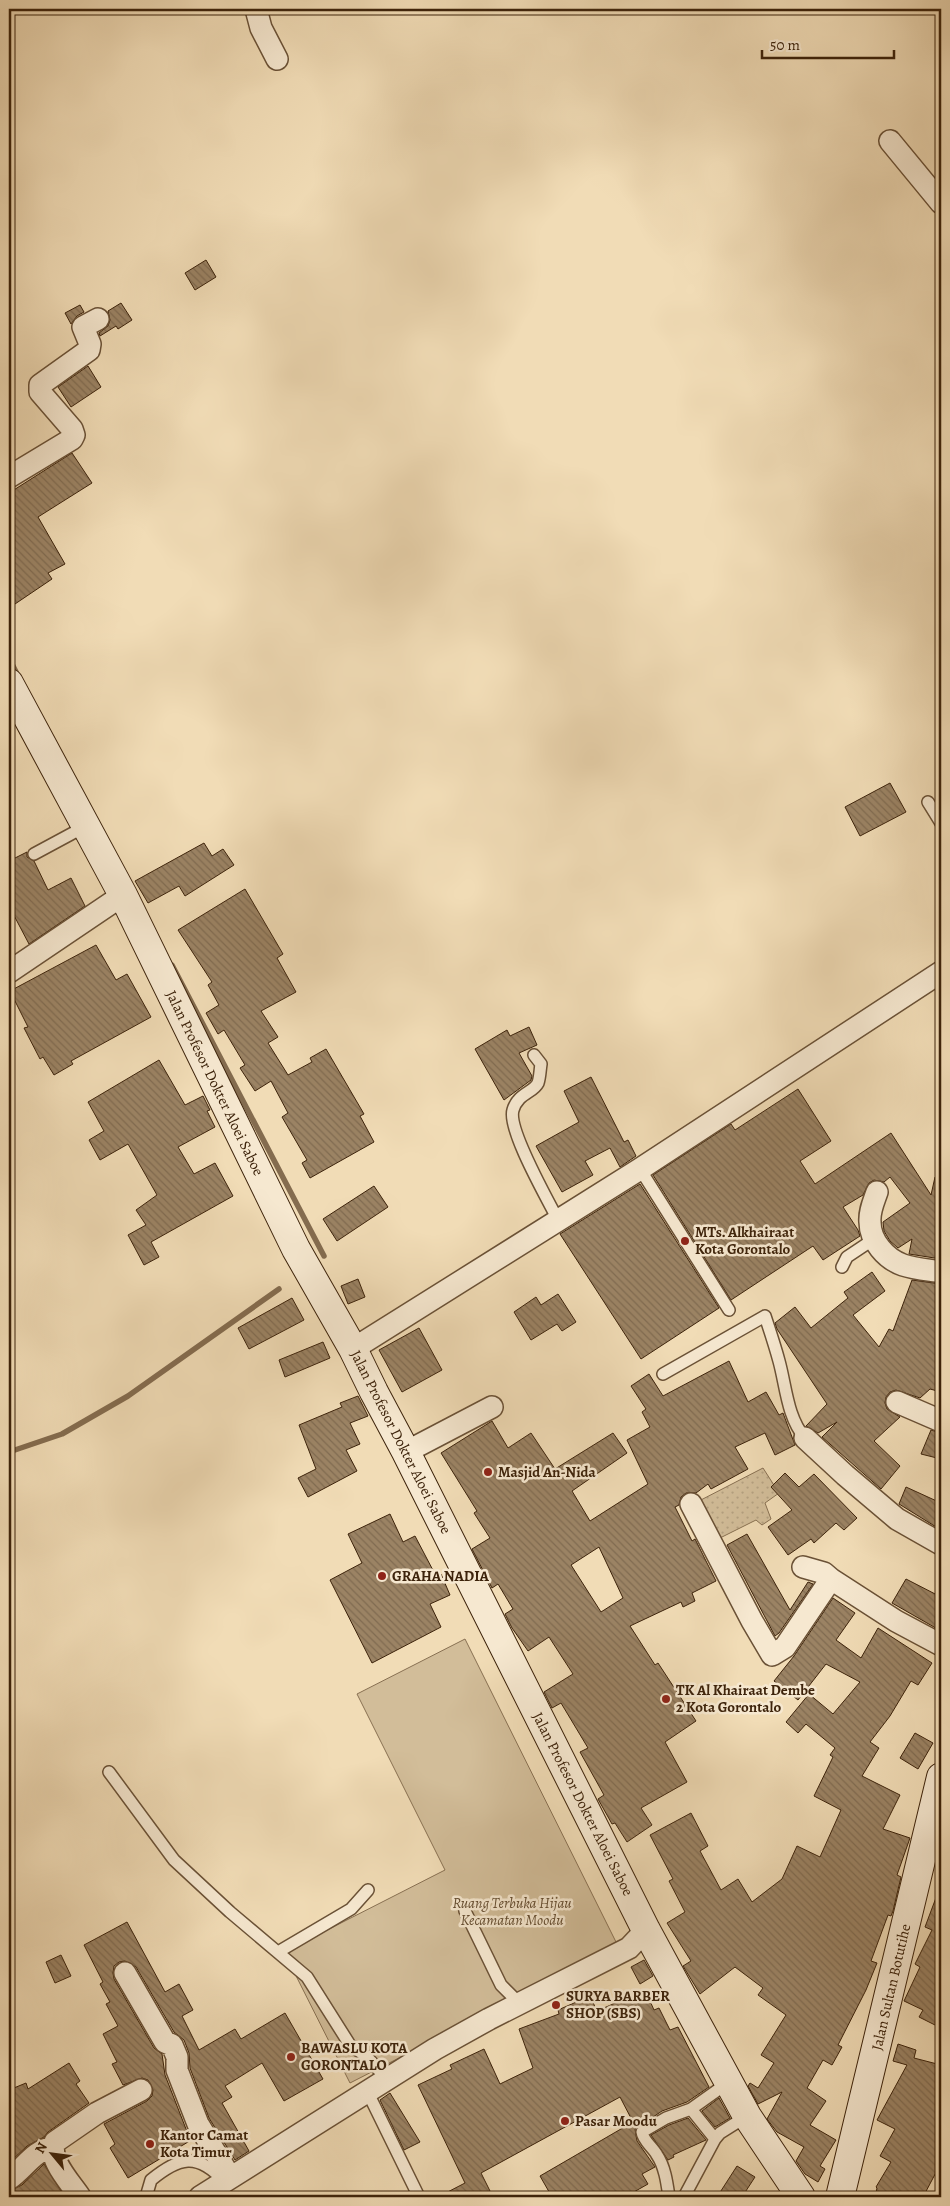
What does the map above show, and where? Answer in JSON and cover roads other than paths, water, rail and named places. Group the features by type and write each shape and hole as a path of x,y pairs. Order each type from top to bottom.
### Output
{"street":[{"path":"256,9 261,28 277,59"},
{"path":"890,141 941,203"},
{"path":"9,477 72,439 74,435 72,429 40,392 40,385 89,350 90,344 83,327 98,319"},
{"name":"Jalan Profesor Dokter Aloei Saboe","path":"9,683 123,895 296,1249 353,1349 406,1452 646,1930 747,2116 801,2197"},
{"path":"9,972 123,895"},
{"path":"353,1349 640,1169 941,972"},
{"path":"877,1192 871,1210 870,1222 874,1239 881,1250 896,1262 905,1266 941,1272"},
{"path":"897,1402 941,1421"},
{"path":"406,1452 492,1407"},
{"path":"805,1438 896,1519 941,1544"},
{"path":"692,1504 752,1621 772,1655 785,1647 831,1579"},
{"path":"803,1567 824,1573 896,1621 941,1645"},
{"name":"Jalan Sultan Botutihe","path":"840,2197 941,1777"},
{"path":"200,2197 272,2153 386,2078 489,2019 629,1948 646,1930"},
{"path":"125,1973 165,2042 172,2045 177,2057 177,2070 198,2124 227,2179"},
{"path":"80,2197 55,2158 52,2148 55,2142 97,2112 141,2090"},
{"path":"9,2179 19,2173 45,2149 52,2148"}],"lane":[{"path":"928,802 941,823"},
{"path":"34,854 86,826"},
{"path":"534,1055 541,1064 540,1077 537,1085 520,1096 512,1112 513,1121 523,1148 558,1220"},
{"path":"640,1169 728,1310"},
{"path":"842,1266 848,1257 874,1239"},
{"path":"663,1374 765,1316 779,1360 792,1414 796,1425 805,1438"},
{"path":"109,1772 174,1860 230,1912 307,1978 350,2045 366,2056 386,2078"},
{"path":"278,1952 351,1909 368,1890"},
{"path":"465,1911 501,1985 519,2004"},
{"path":"669,2197 658,2156 643,2137 642,2132 666,2118 691,2109 729,2082"},
{"path":"367,2091 419,2197"},
{"path":"691,2109 714,2139"},
{"path":"684,2197 714,2139 747,2116"},
{"path":"146,2197 151,2180 175,2163 188,2159 204,2164 227,2179"}],"waterway":[{"path":"9,658 18,676"},
{"path":"172,965 324,1256"},
{"path":"9,1452 62,1434 128,1396 279,1289"}],"place":[{"name":"MTs. Alkhairaat Kota Gorontalo","path":"685,1241"},
{"name":"Masjid An-Nida","path":"488,1472"},
{"name":"GRAHA NADIA","path":"382,1576"},
{"name":"TK Al Khairaat Dembe 2 Kota Gorontalo","path":"666,1699"},
{"name":"SURYA BARBER SHOP (SBS)","path":"556,2005"},
{"name":"BAWASLU KOTA GORONTALO","path":"291,2057"},
{"name":"Pasar Moodu","path":"565,2121"},
{"name":"Kantor Camat Kota Timur","path":"150,2144"}],"park label":[{"name":"Ruang Terbuka Hijau Kecamatan Moodu","path":"512,1912"}]}
